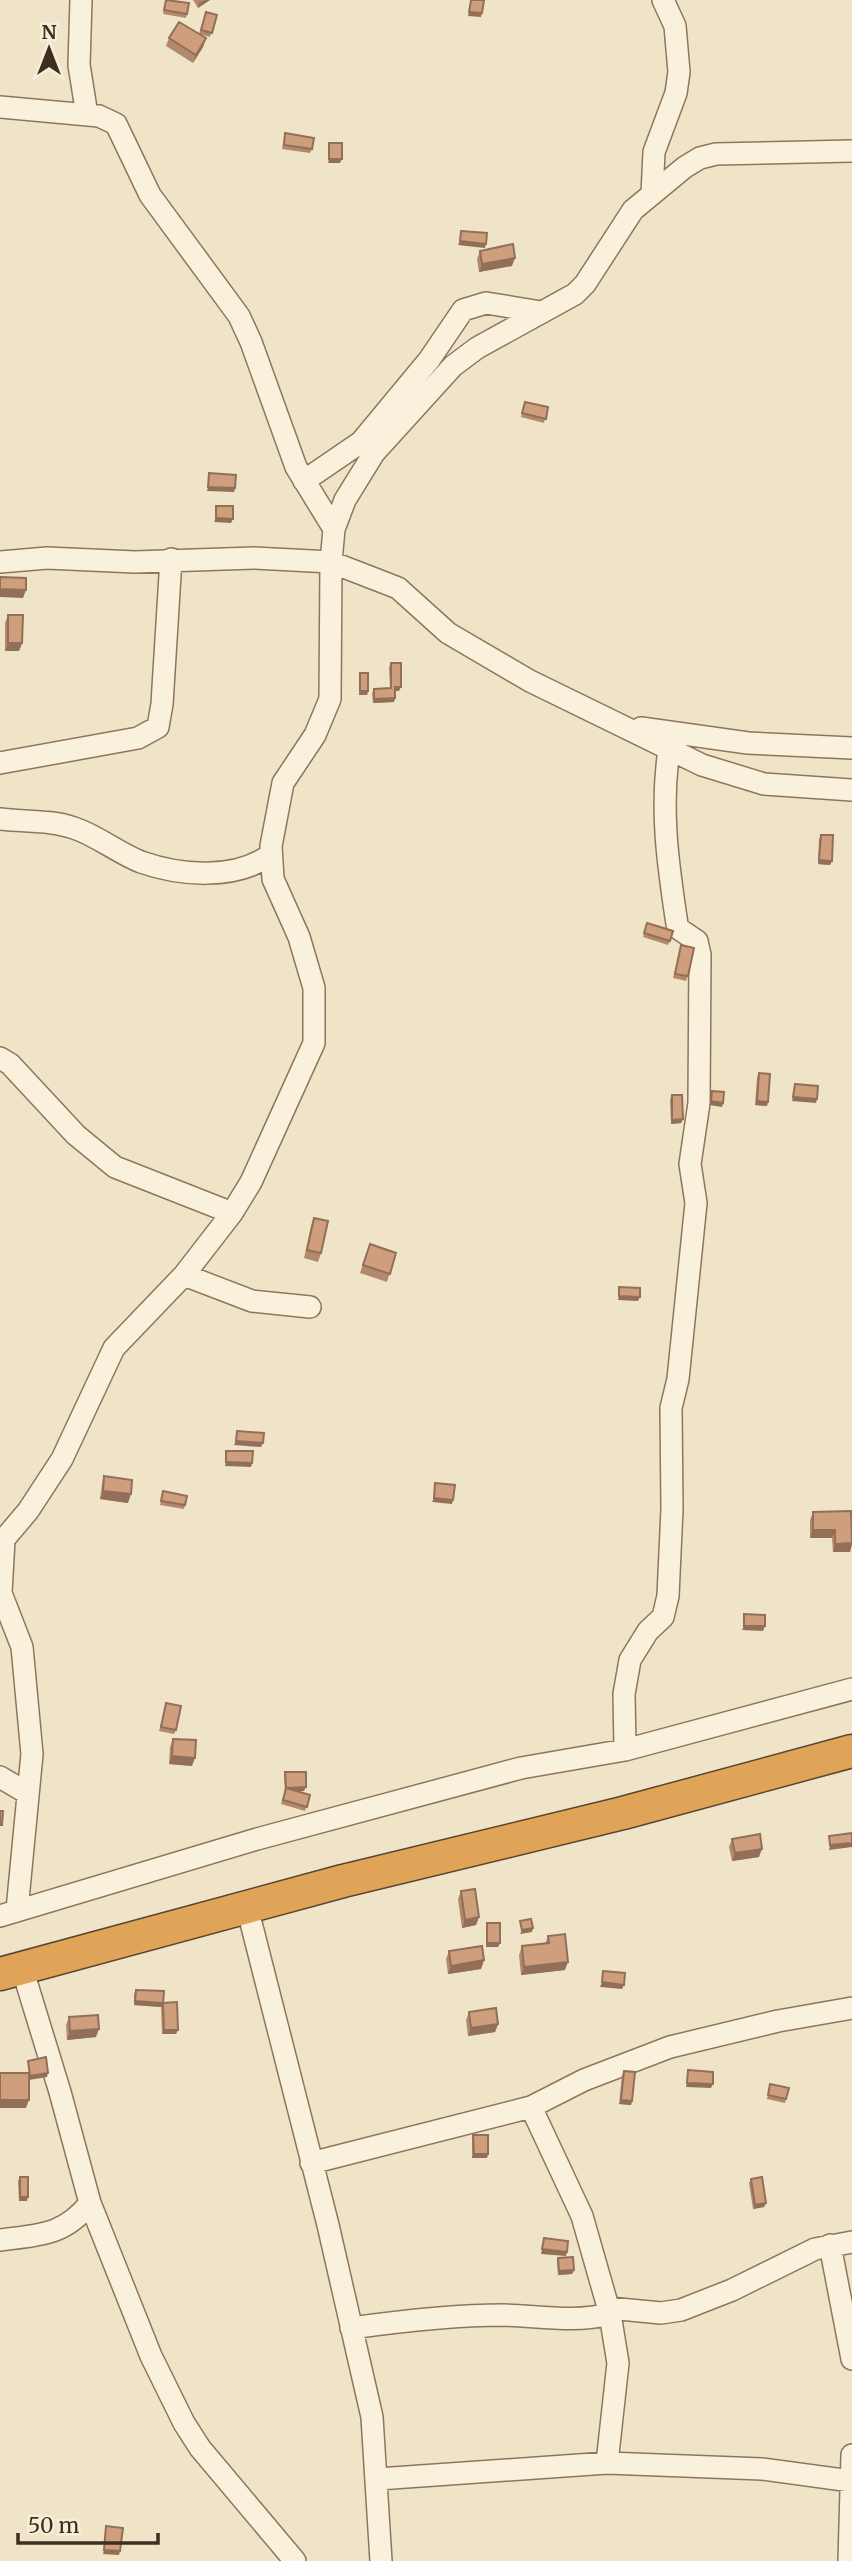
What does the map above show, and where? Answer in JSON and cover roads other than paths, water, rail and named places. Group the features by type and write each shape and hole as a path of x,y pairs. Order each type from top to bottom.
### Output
{"highway":[{"path":"11,1971 343,1881 623,1813 852,1751"}],"street":[{"path":"81,0 79,65 87,115"},
{"path":"652,194 654,152 676,93 679,72 675,26 663,0"},
{"path":"0,107 108,118 116,124 150,195 239,316 304,481 334,529"},
{"path":"852,151 716,154 685,167 633,210 585,284 575,294 477,348 453,366 374,453 355,480 334,529 331,562 330,699 315,735 283,783 275,814 270,855 273,879 299,937 309,968 317,1026 314,1043 285,1112 251,1182 232,1213 184,1275 114,1348 62,1459 2,1542 1,1593 22,1647 32,1754 9,1913 257,1839 521,1768 625,1750 852,1689"},
{"path":"304,481 361,442 424,365 463,310 486,303 541,312"},
{"path":"0,562 47,558 135,562 171,559 331,562 398,588 448,633 479,653 530,681 702,765 765,784 852,790"},
{"path":"0,763 128,740 152,733 158,727 162,704 171,559"},
{"path":"621,725 748,743 852,748"},
{"path":"625,1750 624,1694 630,1660 635,1648 663,1617 668,1597 672,1499 671,1408 678,1379 696,1203 690,1164 699,1103 701,955 697,941 679,929 677,924 665,832 664,789 669,750"},
{"path":"0,819 55,823 76,828 140,861 175,869 234,873 270,855"},
{"path":"0,1058 10,1064 94,1152 115,1167 232,1213"},
{"path":"184,1275 252,1301 310,1307"},
{"path":"0,1777 27,1793"},
{"path":"247,1907 372,2417 378,2479 381,2561"},
{"path":"11,1971 61,2092 90,2203 106,2249 184,2423 218,2472 295,2561"},
{"path":"311,2163 531,2107 584,2080 670,2047 778,2021 852,2008"},
{"path":"531,2107 582,2216 610,2311 618,2363 607,2463"},
{"path":"53,2232 78,2219 90,2203"},
{"path":"0,2240 53,2232 74,2232 106,2249"},
{"path":"351,2328 435,2317 505,2315 576,2319 610,2311 661,2313 681,2310 732,2290 814,2249 852,2242"},
{"path":"830,2245 852,2359"},
{"path":"849,2561 852,2455"},
{"path":"378,2479 607,2463 762,2469 851,2481"}]}
